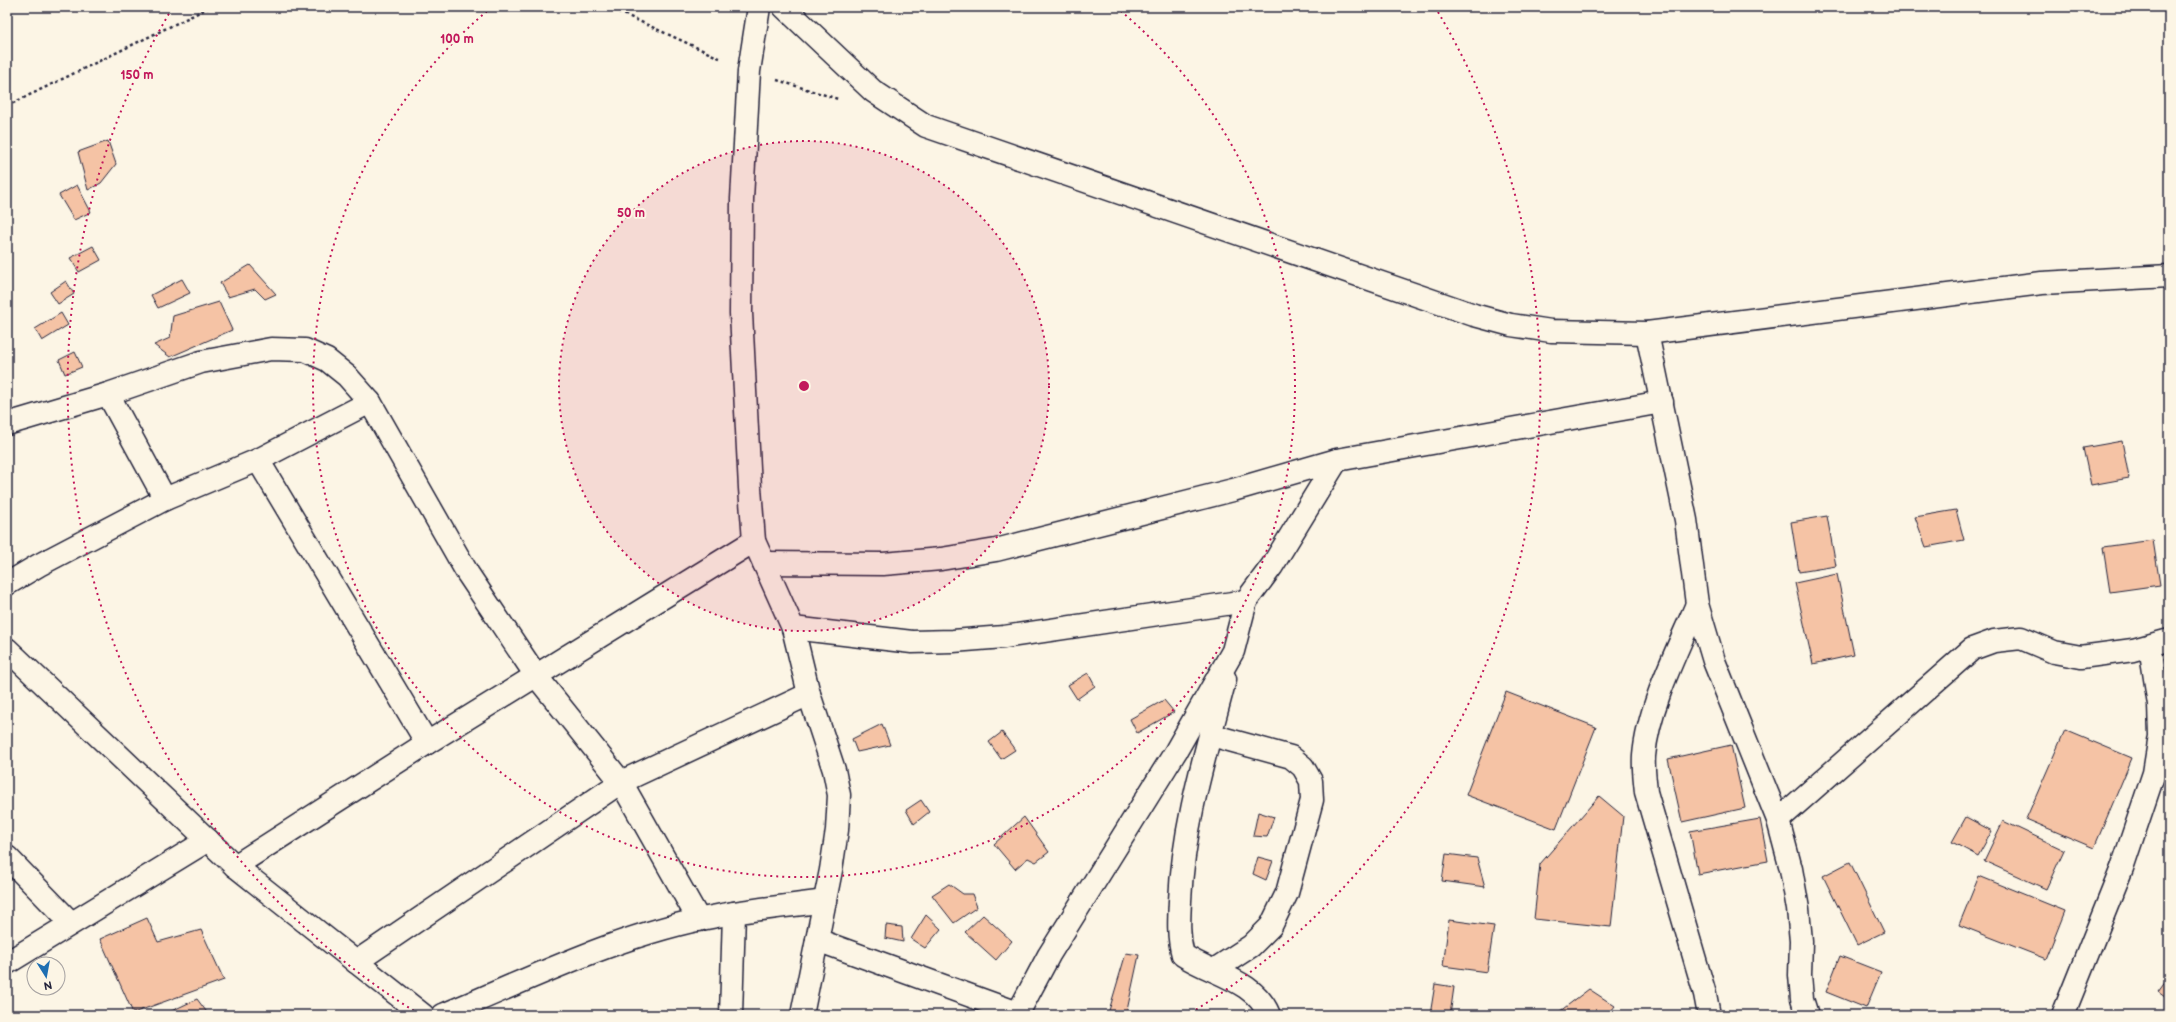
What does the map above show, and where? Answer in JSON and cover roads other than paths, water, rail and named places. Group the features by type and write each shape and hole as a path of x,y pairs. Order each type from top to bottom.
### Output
{"street":[{"path":"759,7 748,71 742,199 741,305 754,541 793,628 809,694 834,770 839,795 837,830 825,901 802,1015"},
{"path":"784,7 873,91 926,126 1474,315 1510,325 1551,331 1647,333 2042,283 2169,276"},
{"path":"1647,333 1686,520 1697,604 1714,661 1778,820 1791,869 1798,909 1801,942 1800,976 1802,999 1807,1015"},
{"path":"7,424 108,394 200,362 271,349 305,350 327,360 347,376 370,402 449,542 537,677 621,782 699,920"},
{"path":"108,394 165,499"},
{"path":"7,584 39,565 165,499 258,460 370,402"},
{"path":"764,563 883,564 941,559 996,550 1233,490 1337,460 1662,402"},
{"path":"258,460 427,743"},
{"path":"1270,1015 1264,1003 1252,992 1214,970 1194,963 1183,956 1179,942 1179,925 1183,859 1191,815 1232,651 1246,602 1272,566 1337,460"},
{"path":"235,866 427,743 537,677 754,541"},
{"path":"793,628 912,642 953,641 1012,636 1246,602"},
{"path":"1697,604 1654,711 1644,755 1643,771 1646,792 1705,994 1709,1015"},
{"path":"1778,820 1972,649 1994,641 2021,638 2054,652 2081,657 2133,650 2159,643 2160,736 2154,773 2122,868 2063,1015"},
{"path":"7,649 235,866 423,1015"},
{"path":"817,940 1018,1014 1049,956 1176,750 1232,651"},
{"path":"356,962 621,782 809,694"},
{"path":"1211,735 1291,757 1303,767 1311,781 1312,800 1287,893 1271,926 1251,946 1214,970"},
{"path":"7,963 208,840"},
{"path":"7,858 71,923"},
{"path":"443,1015 622,942 699,920 734,913 825,901"},
{"path":"731,1015 734,913"}]}
